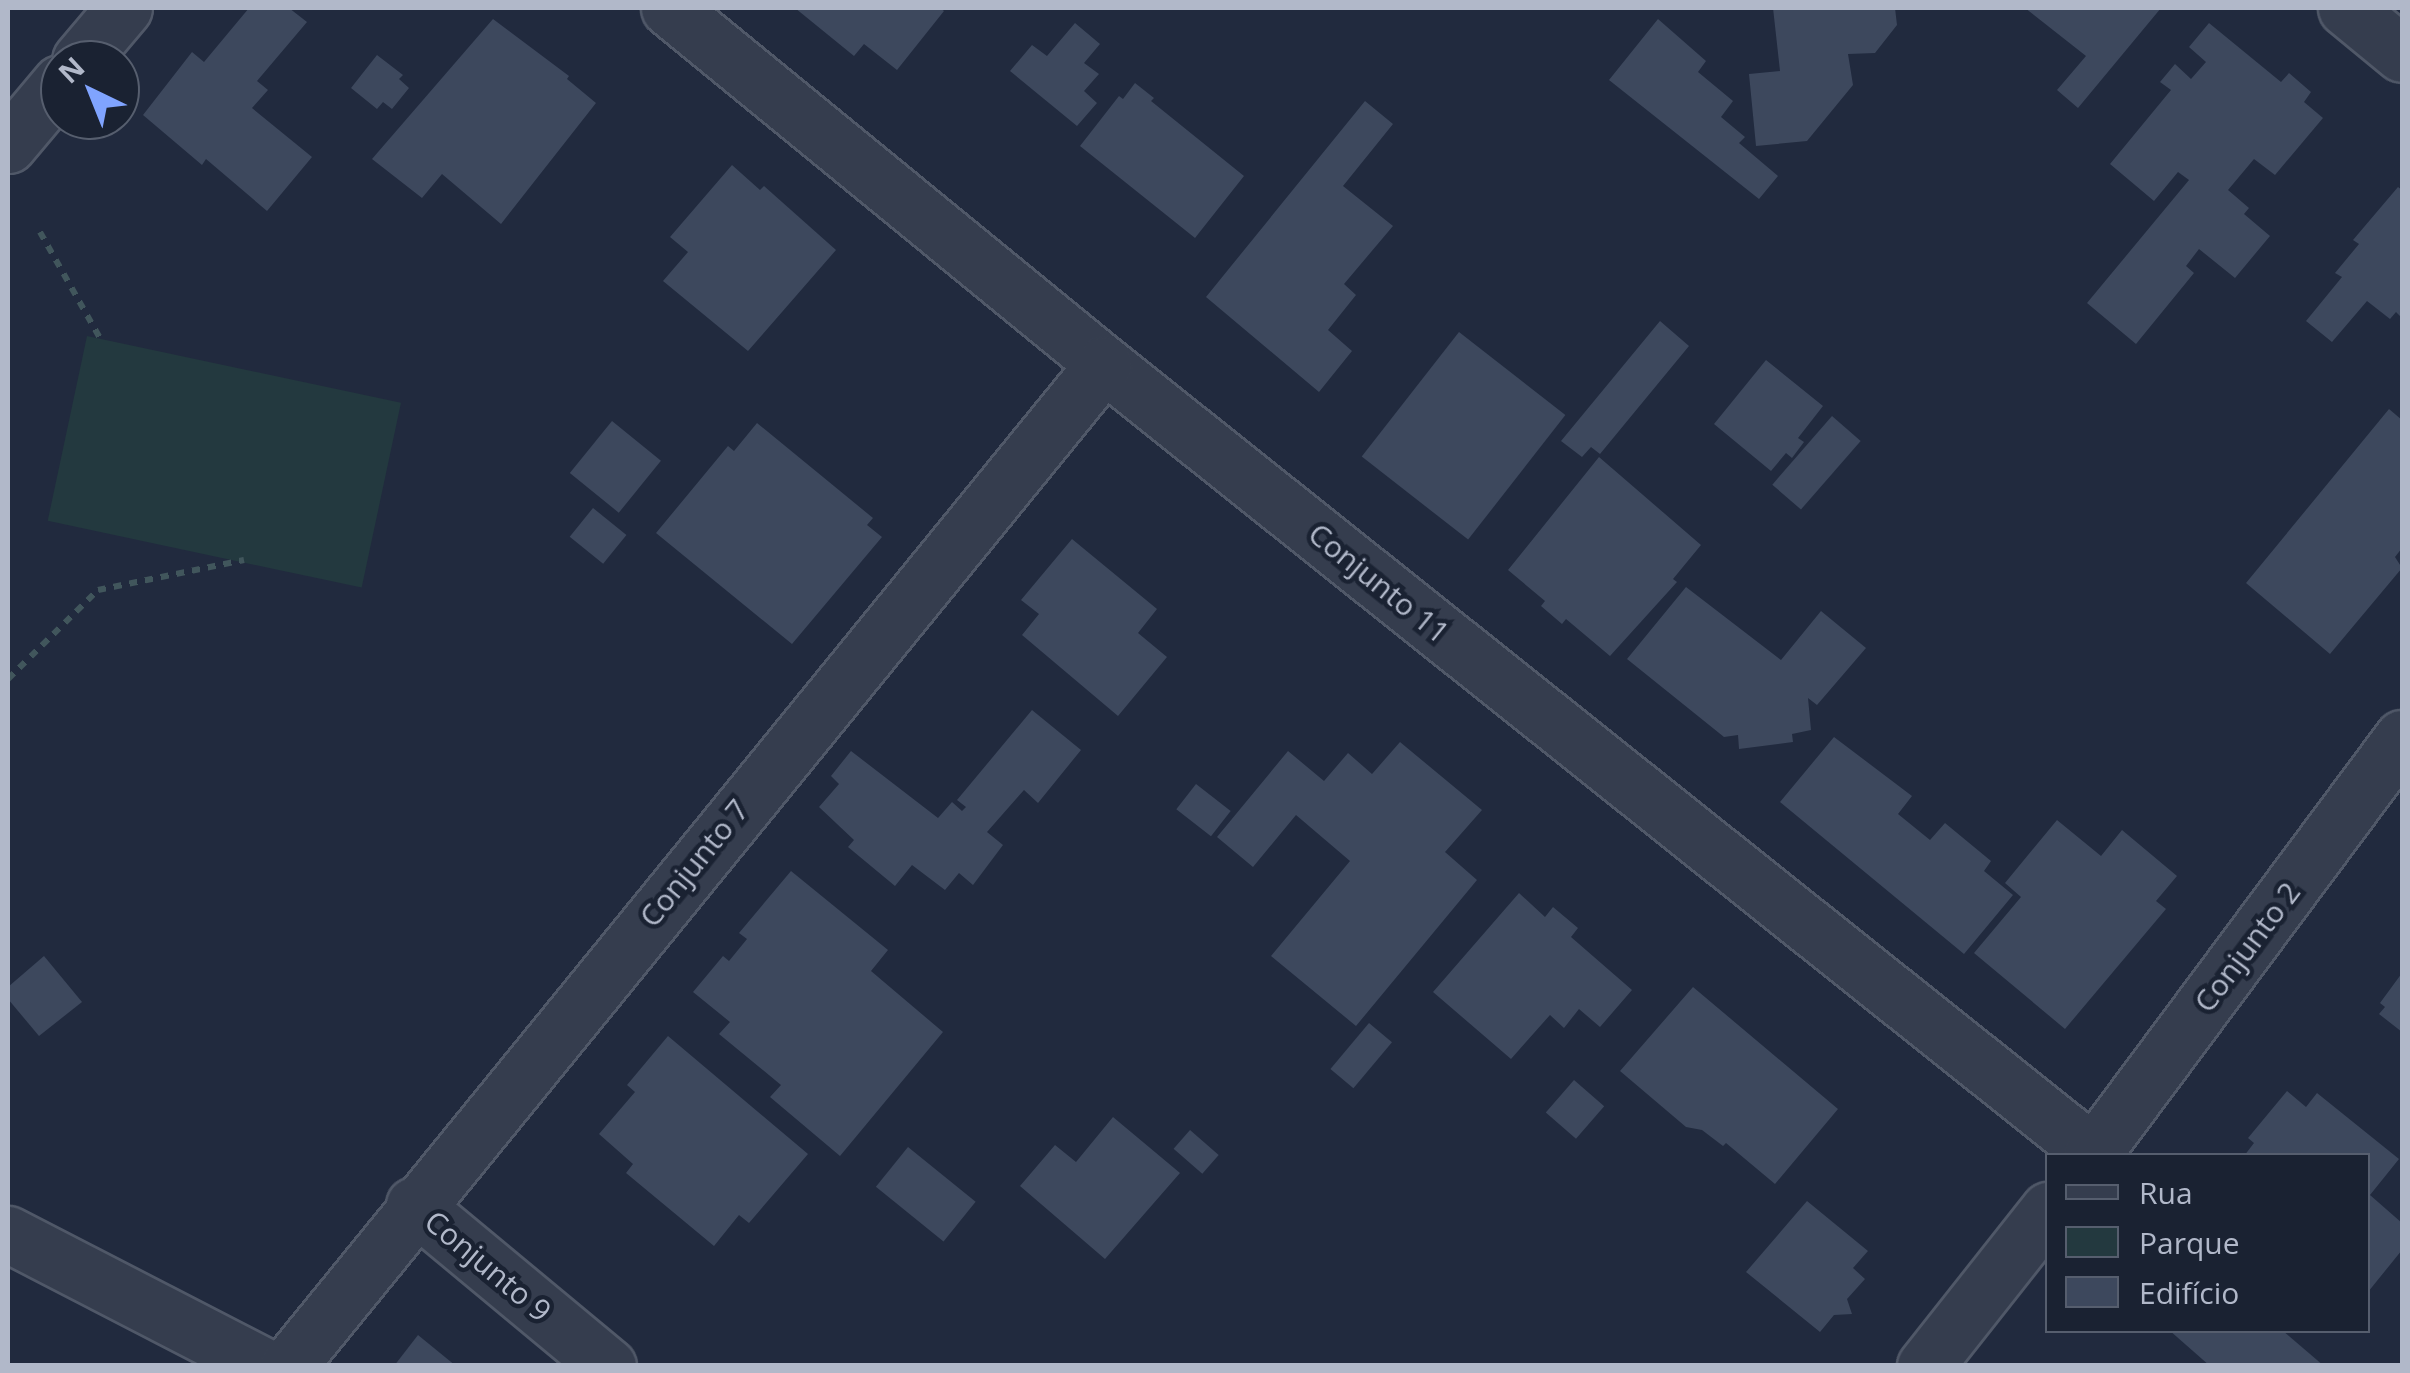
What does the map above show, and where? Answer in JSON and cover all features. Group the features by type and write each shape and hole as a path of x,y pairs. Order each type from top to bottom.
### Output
{"street":[{"path":"97,40 124,8"},
{"name":"Conjunto 11","path":"669,8 1104,364 2091,1153"},
{"path":"2346,8 2402,54"},
{"path":"8,145 40,107"},
{"name":"Conjunto 7","path":"288,1366 414,1205 1104,364"},
{"name":"Conjunto 2","path":"2093,1153 2402,740"},
{"name":"Conjunto 9","path":"414,1205 608,1366"},
{"path":"1925,1366 2045,1214"},
{"path":"8,1234 264,1366"}],"path":[{"path":"40,232 100,338"},
{"path":"8,679 98,590 244,560"}],"green space":[{"path":"87,336 401,403 362,588 48,521"}],"building":[{"path":"249,8 289,8 307,22 257,81 268,90 252,108 312,157 267,211 206,159 202,165 143,115 192,52 204,62"},
{"path":"795,8 944,11 897,70 864,44 854,56"},
{"path":"1773,8 1895,8 1897,25 1875,53 1848,54 1853,85 1807,141 1756,146 1749,74 1780,71"},
{"path":"2025,8 2161,8 2078,108 2057,90 2086,56"},
{"path":"493,19 569,76 567,79 596,103 501,224 442,174 422,198 372,159"},
{"path":"1658,19 1706,61 1698,72 1733,101 1721,117 1745,137 1739,143 1778,176 1759,199 1609,80"},
{"path":"1075,23 1100,44 1084,63 1099,74 1084,91 1097,103 1077,126 1010,71 1032,45 1047,56"},
{"path":"2209,23 2281,82 2289,73 2311,92 2304,102 2323,118 2275,175 2254,159 2228,190 2249,208 2244,214 2270,236 2235,278 2199,249 2186,266 2194,273 2136,344 2087,303 2189,180 2178,172 2154,201 2110,164 2171,90 2160,82 2175,64 2191,79 2206,62 2189,47"},
{"path":"377,55 403,75 399,79 409,88 392,109 383,102 377,109 351,88"},
{"path":"1135,83 1154,98 1151,101 1244,176 1195,238 1080,146 1119,96 1123,99"},
{"path":"1365,101 1393,124 1343,186 1393,226 1344,284 1356,295 1328,330 1352,351 1319,392 1206,297"},
{"path":"732,165 760,190 764,186 836,250 748,351 663,281 688,252 670,237"},
{"path":"2398,187 2402,190 2402,318 2396,312 2390,319 2367,301 2332,342 2306,321 2342,277 2335,273 2359,244 2353,240"},
{"path":"1660,321 1689,346 1600,454 1591,447 1582,457 1561,441"},
{"path":"1459,332 1565,415 1468,540 1362,457"},
{"path":"1766,360 1823,406 1798,438 1804,442 1792,458 1786,453 1771,471 1714,424"},
{"path":"2389,409 2402,420 2402,548 2395,557 2402,568 2330,654 2246,583"},
{"path":"1832,416 1861,441 1801,510 1772,485"},
{"path":"612,421 661,461 619,513 570,473"},
{"path":"757,423 873,518 867,525 882,537 792,644 656,533 728,446 734,451"},
{"path":"1599,457 1701,545 1673,579 1677,582 1610,656 1566,619 1562,624 1541,606 1545,601 1508,570"},
{"path":"593,508 626,535 603,564 570,537"},
{"path":"1072,539 1157,609 1138,633 1167,657 1118,716 1022,635 1039,614 1021,600"},
{"path":"1686,587 1781,660 1821,611 1866,648 1817,705 1808,698 1811,730 1792,734 1793,742 1739,749 1738,735 1724,737 1627,659"},
{"path":"1032,710 1081,750 1038,803 1024,790 987,832 1003,845 973,885 959,873 945,890 912,865 895,886 848,847 854,840 819,807 839,784 831,776 851,751 938,818 952,802 962,811 966,807 957,800"},
{"path":"1834,737 1912,796 1898,814 1930,840 1945,823 1991,861 1984,871 2013,895 1964,954 1780,802"},
{"path":"1400,742 1482,810 1445,852 1477,880 1356,1026 1271,956 1350,861 1296,815 1253,867 1217,837 1288,751 1324,781 1348,753 1372,774"},
{"path":"1196,784 1231,811 1211,836 1176,809"},
{"path":"2057,820 2101,856 2122,830 2177,876 2156,901 2166,909 2065,1029 1974,953 2021,897 2005,883"},
{"path":"791,871 888,950 871,971 943,1032 840,1156 770,1097 781,1085 719,1034 730,1022 693,992 723,956 729,961 747,939 739,933"},
{"path":"1519,893 1545,917 1553,907 1578,928 1571,937 1632,990 1600,1027 1579,1009 1564,1028 1550,1015 1511,1059 1433,992"},
{"path":"44,956 82,1002 39,1036 8,999 8,987"},
{"path":"2402,973 2402,1032 2379,1014 2385,1007 2380,1003"},
{"path":"1693,987 1838,1109 1775,1184 1726,1143 1723,1146 1702,1130 1686,1127 1620,1071"},
{"path":"1369,1023 1392,1042 1353,1088 1330,1069"},
{"path":"668,1036 808,1154 749,1223 739,1215 714,1246 626,1173 633,1164 599,1134 635,1092 627,1085"},
{"path":"1574,1080 1604,1106 1576,1139 1546,1112"},
{"path":"2287,1091 2306,1107 2317,1093 2399,1159 2370,1195 2370,1153 2246,1153 2254,1143 2248,1138"},
{"path":"1113,1117 1180,1173 1105,1259 1020,1186 1055,1145 1076,1162"},
{"path":"1190,1130 1219,1155 1202,1174 1174,1149"},
{"path":"908,1147 976,1202 944,1241 876,1187"},
{"path":"2370,1195 2402,1223 2402,1250 2370,1290"},
{"path":"1807,1201 1868,1251 1853,1268 1865,1279 1847,1299 1852,1314 1834,1315 1820,1332 1746,1272"},
{"path":"2172,1333 2286,1333 2324,1366 2210,1366"},
{"path":"418,1335 456,1366 394,1366"}]}
